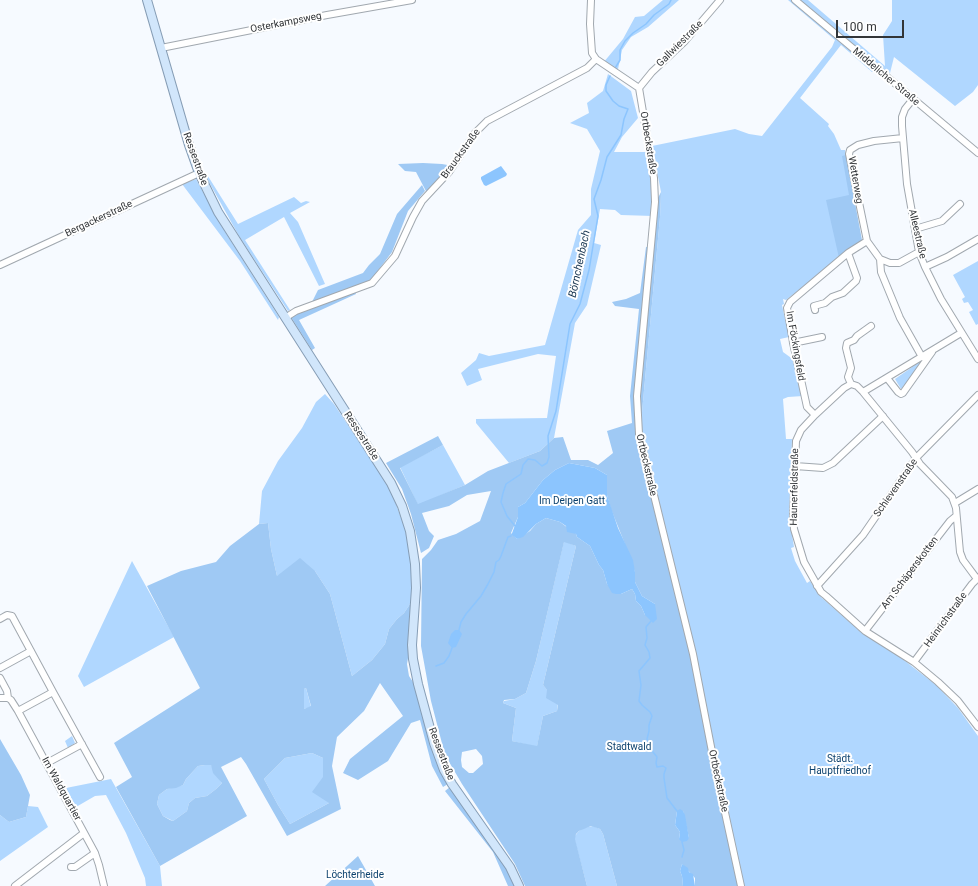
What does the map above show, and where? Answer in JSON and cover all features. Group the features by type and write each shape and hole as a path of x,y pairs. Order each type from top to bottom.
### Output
{"main road":[{"name":"Ressestraße","path":"147,0 189,145 199,173 218,212 391,483 402,506 410,531 415,564 416,588 412,645 413,659 418,684 434,743 444,770 452,784 510,867 519,886"}],"street":[{"name":"Osterkampsweg","path":"161,48 412,0"},
{"path":"591,0 590,24 592,53 596,59 639,88"},
{"name":"Gallwiestraße","path":"639,88 652,72 684,41 720,0"},
{"name":"Middelicher Straße","path":"795,0 978,153"},
{"name":"Brauckstraße","path":"285,318 296,311 372,283 395,256 422,201 449,172 475,133 487,121 587,68 596,59"},
{"name":"Ortbeckstraße","path":"639,88 654,178 655,202 637,396 639,434 693,654 714,762 741,886"},
{"name":"Alleestraße","path":"913,99 905,109 902,117 907,184 919,252 941,299 978,359"},
{"name":"Wetterweg","path":"903,138 874,141 858,145 850,150 849,154 866,241 880,259 881,272 900,318 922,357"},
{"name":"Bergackerstraße","path":"0,265 199,173"},
{"path":"915,229 942,221 960,204"},
{"path":"925,267 978,239"},
{"name":"Im Föckingsfeld","path":"815,415 808,407 793,344 787,308 790,302 848,253 866,241"},
{"path":"880,259 890,263 899,263 919,252"},
{"path":"815,310 814,306 825,303 832,297 843,293 856,281 857,278 848,253"},
{"path":"871,326 854,340 847,343 846,348 851,368 848,377 851,384 857,386 863,392 916,458 952,497 955,503 960,552 963,560 978,578"},
{"path":"863,392 961,333"},
{"path":"793,344 822,337"},
{"path":"887,378 898,392 901,394 903,393 934,349"},
{"name":"Haunerfeldstraße","path":"851,384 844,388 815,415 801,430 796,441 794,529 804,562 817,586 826,596 865,631 914,662 938,682 976,718 978,727"},
{"name":"Schievenstraße","path":"817,586 863,535 916,458 978,395"},
{"path":"795,466 823,468 833,463 883,416"},
{"path":"955,503 978,489"},
{"name":"Am Schäperskotten","path":"865,631 950,521 956,516"},
{"name":"Heinrichstraße","path":"914,662 978,578"},
{"path":"0,619 7,615 12,616 100,777"},
{"path":"0,668 31,651"},
{"name":"Im Waldquartier","path":"0,678 7,691 8,698 18,711 84,833 15,886"},
{"path":"18,711 53,692"},
{"path":"0,698 8,698"},
{"path":"47,763 82,744"},
{"path":"84,833 95,853 104,886"},
{"path":"71,867 75,867 95,853"}],"green space":[{"path":"663,0 679,0 648,27 631,37 622,50 617,74 603,63 623,39 635,17 644,16"},
{"name":"Städt. Hauptfriedhof","path":"788,0 808,0 885,66 883,35 892,21 892,0 978,0 978,85 973,92 955,106 894,57 890,73 887,70 883,72 872,72 841,45 800,98 829,124 828,126 834,134 841,150 845,150 854,194 839,258 786,300 783,299 784,304 782,305 789,337 780,339 783,352 794,360 803,396 788,397 783,399 786,439 792,439 789,516 794,547 791,548 795,561 807,583 810,581 821,597 863,634 891,650 936,685 958,708 978,736 978,886 742,886 640,434 660,217 661,192 652,146 735,129 749,134 762,136 832,47 835,40"},
{"path":"608,74 631,91 638,118 622,137 614,152 650,152 653,216 621,215 615,210 600,209 594,243 601,245 587,305 575,323 554,438 540,451 509,463 476,423 476,419 547,418 556,356 538,354 478,369 482,380 467,386 461,373 476,360 479,353 489,356 545,345 578,230 591,215 591,189 600,151 587,129 570,123 589,113 587,103 603,91"},
{"path":"846,155 862,240 839,258 826,200 849,195 842,156"},
{"path":"423,163 453,166 428,195 416,172 405,171 398,164"},
{"path":"206,173 238,224 294,197 301,203 306,201 310,202 290,213 298,222 325,284 319,286 284,217 245,240 290,310 288,311 239,236 205,175"},
{"path":"196,179 222,227 279,317 278,320 240,261 182,184"},
{"path":"422,185 425,191 408,211 392,252 371,280 354,288 356,294 299,320 315,348 312,350 291,317 309,308 318,290 363,273 380,254 397,214"},
{"name":"Stadtwald","path":"661,192 640,434 691,653 740,886 695,886 695,878 682,864 680,871 683,886 617,886 603,834 600,829 591,826 579,831 576,834 575,839 587,886 525,886 515,864 462,784 445,755 431,701 421,646 422,559 438,540 456,534 480,521 491,491 467,495 449,506 422,513 429,531 434,536 429,548 421,553 411,514 402,489 386,463 438,436 443,445 400,468 418,504 465,485 488,471 540,451 554,438 563,437 571,460 588,460 598,465 613,453 607,431 632,423 630,396 639,309 615,306 612,302 626,299 640,293 646,247 653,246 656,202","holes":["569,463 595,468 607,475 607,495 635,572 635,582 642,596 655,604 645,615 641,606 636,601 635,594 632,589 621,594 607,584 603,570 590,546 560,522 546,518 517,539 511,533 518,517 518,507 525,503 543,480 555,470","564,542 576,546 543,685 547,690 546,698 558,705 557,711 543,716 537,746 512,741 516,708 503,703 504,700 515,699 526,693 536,661","476,749 482,756 483,764 473,773 469,773 462,767 462,752","677,811 683,811 689,838 679,839 680,832 675,825"]},
{"path":"978,261 978,324 976,325 969,312 973,310 968,302 964,303 962,299 965,297 953,275"},
{"path":"923,362 901,389 895,379 918,363"},
{"path":"325,394 334,404 391,490 405,529 411,560 412,601 404,613 389,629 385,644 372,660 352,676 330,594 315,571 277,576 271,549 268,523 259,524 262,491 278,461 302,428 316,402"},
{"path":"443,445 465,485 418,505 400,467"},
{"path":"268,523 271,549 277,576 300,558 315,571 330,594 352,676 372,660 385,644 389,629 404,613 412,601 407,664 409,676 415,685 448,784 443,787 432,766 420,720 411,723 388,761 358,780 343,773 350,759 403,716 380,683 364,711 337,737 332,766 341,809 287,836 241,757 221,767 247,816 160,866 116,787 132,777 114,743 200,688 147,586 181,571 216,562 230,546 259,524","holes":["306,688 311,706 304,709 304,689","312,753 323,758 323,777 312,792 329,803 290,824 264,779 285,758","211,765 213,773 222,783 207,796 195,798 189,803 187,811 173,821 163,816 157,804 159,795 167,789 176,788 183,785 186,779 198,766"]},
{"path":"564,541 576,546 543,685 558,703 557,711 543,716 537,747 512,741 516,708 503,703 504,701 515,699 526,693 536,661"},
{"path":"132,561 174,637 84,687 78,676"},
{"path":"306,688 311,707 304,709 304,689"},
{"path":"72,736 75,743 68,748 65,741"},
{"path":"0,739 21,775 30,795 26,817 9,822 0,815"},
{"path":"312,753 323,758 323,777 329,803 290,824 264,779 285,758"},
{"path":"211,765 222,783 207,796 195,798 189,803 187,811 173,821 163,816 157,804 159,795 167,789 183,785 186,779 198,766"},
{"path":"111,779 160,866 162,886 146,886 145,878 126,833 106,795 95,796 76,807 66,788"},
{"path":"450,787 496,850 515,886 508,886 493,852 445,791"},
{"path":"28,806 38,807 48,827 0,861 0,815 9,822 26,817"},
{"path":"593,826 600,829 603,834 617,886 587,886 575,836 583,828"},
{"name":"Löchterheide","path":"358,856 375,886 325,886"}],"shaded area":[{"path":"501,166 507,174 506,176 486,186 484,185 481,177"},
{"path":"569,463 595,468 607,475 607,495 618,528 633,560 635,582 642,596 655,604 657,619 653,623 645,615 641,606 636,601 635,594 632,589 621,594 612,593 607,584 603,570 590,546 577,537 576,534 567,532 566,526 560,522 546,518 536,524 523,537 517,539 512,535 511,536 518,517 518,507 525,503 543,480 555,470"},
{"path":"455,630 459,630 462,634 456,647 452,648 448,643 451,634"},
{"path":"680,809 685,815 689,838 687,841 682,842 679,839 680,832 675,825 677,811"},
{"path":"682,864 688,868 689,872 693,874 695,886 683,886 680,871"}],"waterway":[{"path":"614,70 620,60 620,50 625,41 646,24 654,15 669,4 671,0"},
{"name":"Börnchenbach","path":"515,526 507,516 501,502 503,493 506,484 521,474 523,465 528,459 535,460 542,466 547,463 549,457 548,436 556,411 570,324 580,304 589,270 598,216 594,199 607,157 621,135 624,119 628,109 619,106 613,101 606,91 606,85 610,76"},
{"path":"459,630 461,622 466,614 481,596 488,584 494,572 496,562 501,556 508,537 511,536"},
{"path":"651,621 646,627 647,638 645,645 649,652 650,658 639,671 641,685 639,701 652,716 647,739 657,757 657,767 663,766 666,768 664,778 667,798 677,811"},
{"path":"436,666 444,663 452,648"},
{"path":"682,842 684,850 682,857"}],"park label":[{"name":"Im Deipen Gatt","path":"572,501"}]}
